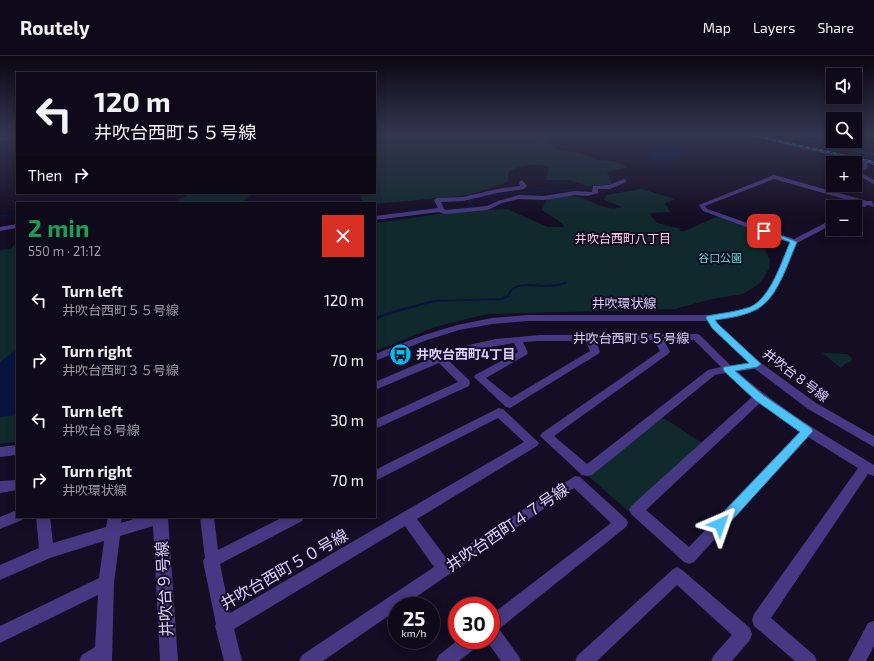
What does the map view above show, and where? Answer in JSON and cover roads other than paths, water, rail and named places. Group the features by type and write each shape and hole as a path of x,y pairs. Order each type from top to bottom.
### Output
{"street":[{"path":"862,162 866,167 862,169"},
{"path":"862,173 869,171"},
{"path":"862,176 874,182"},
{"path":"826,225 794,242 705,210 702,205 774,178 872,203"},
{"path":"376,218 488,208 500,202 519,197 544,198 575,193 588,194 594,193 595,187 610,186 624,181"},
{"path":"442,211 437,200 463,199 497,191 522,188 524,186 522,182"},
{"path":"862,207 872,203"},
{"path":"0,229 16,226"},
{"name":"井吹環状線","path":"376,358 424,338 456,328 492,322 527,318 710,318 734,314 754,308 770,294 794,242"},
{"name":"井吹台８号線","path":"710,318 715,326 757,364 812,406 874,442"},
{"name":"井吹台西町５５号線","path":"376,386 440,358 476,346 517,340 697,337 759,398 807,431 870,469"},
{"path":"517,340 522,352 480,377 510,404 595,352 590,338"},
{"path":"658,338 665,352 546,436 587,471 712,372 757,364"},
{"path":"376,425 465,383 440,358"},
{"path":"759,398 636,510 689,557 807,431"},
{"name":"井吹台西町５０号線","path":"223,626 533,443 499,412 376,475"},
{"path":"0,452 16,450"},
{"path":"808,661 760,620 870,469"},
{"name":"井吹台西町４７号線","path":"308,661 575,481 621,523 500,618"},
{"path":"0,487 16,485"},
{"path":"0,523 16,516"},
{"path":"407,517 445,569"},
{"path":"44,518 47,552"},
{"path":"0,573 113,524 153,518"},
{"name":"井吹台９号線","path":"160,518 169,661"},
{"path":"207,518 211,561 223,626 233,661"},
{"path":"211,561 295,518"},
{"path":"98,658 113,524"},
{"path":"584,661 677,575 744,634 720,661"},
{"path":"0,635 106,583"},
{"path":"857,661 874,629"},
{"path":"500,645 512,661"},
{"path":"446,661 461,649"}],"water":[{"path":"16,350 16,415 0,417 0,362"}],"waterway":[{"path":"453,209 474,207 468,200 500,194 587,189"},
{"path":"0,216 16,214"},
{"path":"404,309 434,301 502,299 508,296 511,291 519,286 552,286 566,283"},
{"path":"376,319 378,317 407,308"}],"place":[{"name":"井吹台西町4丁目","path":"400,354"}],"district":[{"name":"井吹台西町八丁目","path":"623,239"}],"park label":[{"name":"谷口公園","path":"720,258"}]}
